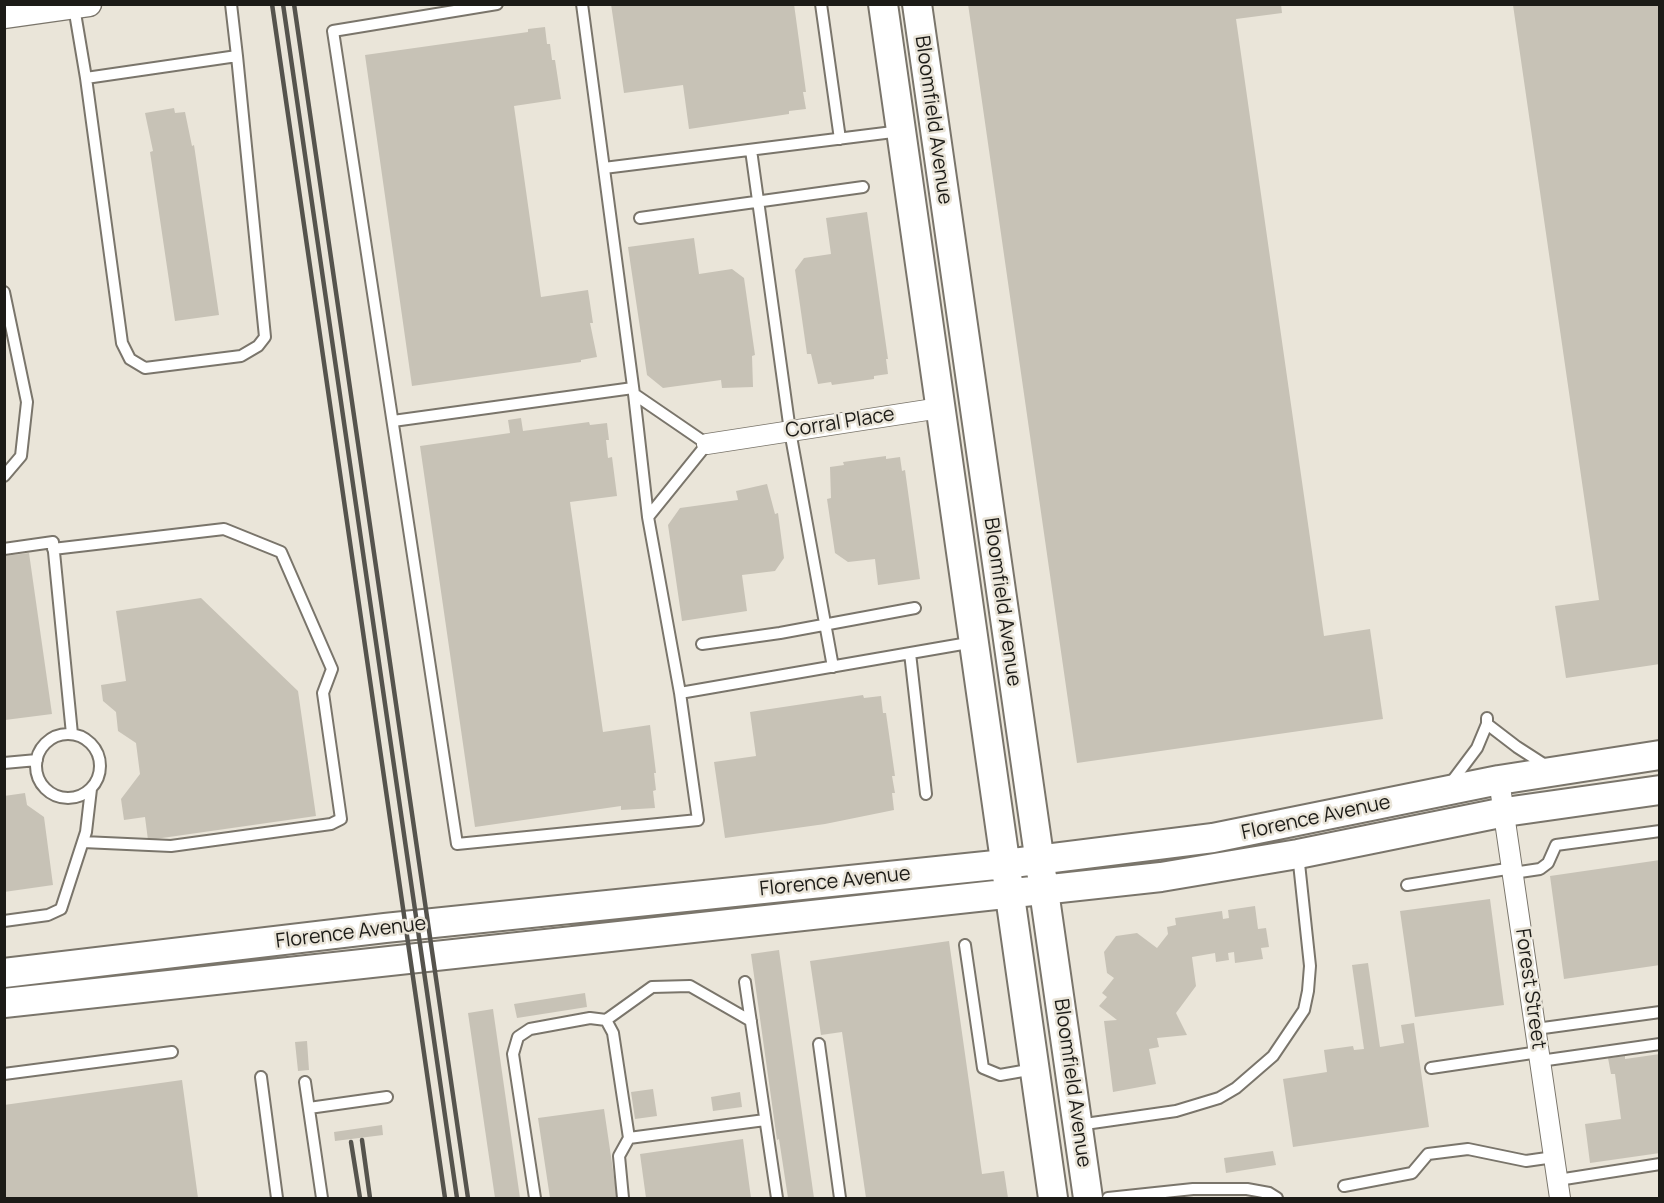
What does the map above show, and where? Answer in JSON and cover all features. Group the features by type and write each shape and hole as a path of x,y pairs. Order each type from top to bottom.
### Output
{"main road":[{"name":"Bloomfield Avenue","path":"883,4 1053,1198"},
{"name":"Bloomfield Avenue","path":"917,4 1088,1198"},
{"name":"Corral Place","path":"940,408 974,403"},
{"name":"Florence Avenue","path":"4,973 385,928 1005,864 1213,838 1499,780 1659,755"},
{"name":"Florence Avenue","path":"4,1003 1161,877 1298,854 1505,812 1659,790"},
{"path":"1298,854 1302,826 1311,819"}],"street":[{"path":"4,16 83,5"},
{"name":"Corral Place","path":"706,444 940,408"},
{"name":"Forest Street","path":"1499,780 1559,1189"}],"lane":[{"path":"83,5 86,78 122,343 130,359 145,368 241,356 258,346 265,337 231,4"},
{"path":"497,4 333,32 457,844 698,820 680,693 648,517 634,391 582,4"},
{"path":"821,4 840,138"},
{"path":"86,78 237,56"},
{"path":"604,168 901,131"},
{"path":"751,150 790,431 833,667"},
{"path":"640,218 864,187"},
{"path":"4,292 27,402 21,456 4,476"},
{"path":"393,421 634,391 706,444 648,517"},
{"path":"53,549 224,529 281,552 332,669 323,693 341,819 331,824 171,846 83,842"},
{"path":"4,549 52,542 72,734"},
{"path":"702,644 780,633 915,608"},
{"path":"680,693 974,642"},
{"path":"910,653 926,794"},
{"path":"1444,791 1478,748 1487,721 1517,747 1555,771"},
{"path":"4,921 48,915 61,909 83,842 91,789 99,776 99,755 86,739 72,734 56,736 47,742 37,760 40,781 55,796 77,798 91,789"},
{"path":"4,764 37,760"},
{"path":"1407,885 1540,869 1548,863 1556,845 1659,831"},
{"path":"1078,1125 1176,1111 1219,1098 1255,1072 1288,1037 1304,1010 1310,966 1298,854"},
{"path":"965,945 982,1068 1000,1075 1034,1069"},
{"path":"745,982 777,1198"},
{"path":"535,1198 513,1054 518,1037 530,1029 590,1018 606,1020 652,987 690,986 717,999 751,1021"},
{"path":"1536,1029 1659,1012"},
{"path":"606,1020 613,1033 629,1138 619,1156 623,1198"},
{"path":"819,1044 840,1198"},
{"path":"1431,1068 1659,1044"},
{"path":"4,1074 172,1052"},
{"path":"261,1077 277,1198"},
{"path":"305,1082 322,1198"},
{"path":"309,1108 387,1097"},
{"path":"629,1138 765,1120"},
{"path":"1344,1186 1412,1173 1428,1154 1468,1149 1526,1161 1554,1157"},
{"path":"1559,1189 1659,1164"},
{"path":"1108,1198 1193,1189 1247,1189 1269,1193 1277,1198"}],"building":[{"path":"611,4 794,4 806,92 803,92 806,109 789,111 789,114 689,129 683,85 624,93"},
{"path":"968,4 1281,4 1282,13 1236,19 1324,636 1370,629 1383,719 1077,763"},
{"path":"1513,5 1660,5 1660,664 1566,678 1555,606 1599,600"},
{"path":"545,27 547,44 550,44 552,60 555,60 561,99 514,106 541,297 588,290 593,323 590,323 597,357 581,360 581,362 412,386 365,55 528,32 528,29"},
{"path":"174,108 175,113 185,112 192,146 194,145 219,315 175,321 150,152 153,151 145,113"},
{"path":"867,212 888,359 886,359 888,374 874,376 874,379 832,385 831,382 818,384 811,354 807,354 795,270 804,258 831,254 826,218"},
{"path":"694,238 699,274 732,269 744,278 755,355 752,356 753,387 722,388 721,380 663,388 647,375 628,247"},
{"path":"521,418 523,431 589,422 590,425 607,423 608,458 612,457 617,496 570,502 603,732 650,725 656,773 654,773 656,790 653,791 655,808 621,810 621,806 475,827 420,446 510,433 508,420"},
{"path":"886,456 886,459 900,457 902,471 905,470 920,579 878,585 875,559 848,562 835,553 827,499 831,498 830,467 844,465 843,462"},
{"path":"767,484 775,514 778,513 784,558 775,571 742,575 747,611 682,621 668,525 680,508 738,500 736,491"},
{"path":"29,553 52,714 5,720 5,556"},
{"path":"201,598 298,691 316,816 148,840 145,817 124,820 121,799 140,774 136,743 118,731 116,712 103,701 101,685 126,681 116,611"},
{"path":"863,695 864,698 881,696 883,713 886,713 895,776 892,776 895,793 892,793 894,810 825,824 725,838 714,762 756,756 750,712"},
{"path":"25,793 27,805 44,817 53,885 4,892 4,796"},
{"path":"1660,860 1660,965 1564,979 1550,876"},
{"path":"1490,899 1504,1005 1415,1017 1400,911"},
{"path":"1255,906 1258,929 1266,928 1269,947 1261,948 1263,959 1235,963 1234,952 1228,953 1229,960 1216,962 1215,953 1192,957 1196,986 1176,1013 1187,1035 1157,1038 1159,1047 1149,1049 1156,1084 1113,1092 1104,1021 1117,1020 1099,1006 1107,997 1102,993 1114,978 1107,973 1104,952 1116,936 1137,933 1157,948 1168,934 1167,927 1176,925 1175,918 1222,911 1223,919 1229,918 1228,910"},
{"path":"949,941 982,1174 1004,1171 1008,1198 866,1198 842,1032 821,1035 810,961"},
{"path":"779,950 814,1198 788,1198 779,1139 777,1140 751,954"},
{"path":"1368,963 1380,1047 1404,1043 1401,1025 1414,1023 1429,1127 1293,1147 1283,1079 1327,1072 1324,1050 1353,1046 1354,1050 1364,1049 1352,965"},
{"path":"585,993 587,1007 517,1018 514,1004"},
{"path":"493,1009 520,1198 495,1198 468,1013"},
{"path":"307,1041 309,1070 298,1071 295,1042"},
{"path":"1660,1054 1660,1153 1590,1163 1585,1124 1621,1119 1615,1074 1611,1074 1608,1058 1625,1056 1625,1059"},
{"path":"182,1080 198,1198 4,1198 4,1105"},
{"path":"653,1089 657,1116 635,1119 631,1092"},
{"path":"740,1092 742,1107 713,1111 711,1097"},
{"path":"604,1109 617,1197 550,1198 538,1118"},
{"path":"382,1125 383,1135 335,1141 334,1132"},
{"path":"743,1139 751,1198 646,1198 640,1154"},
{"path":"1273,1151 1276,1165 1226,1173 1224,1158"}],"railway":[{"path":"272,4 445,1198"},
{"path":"283,4 457,1198"},
{"path":"294,4 468,1198"},
{"path":"362,1140 370,1198"},
{"path":"351,1142 360,1198"}]}
